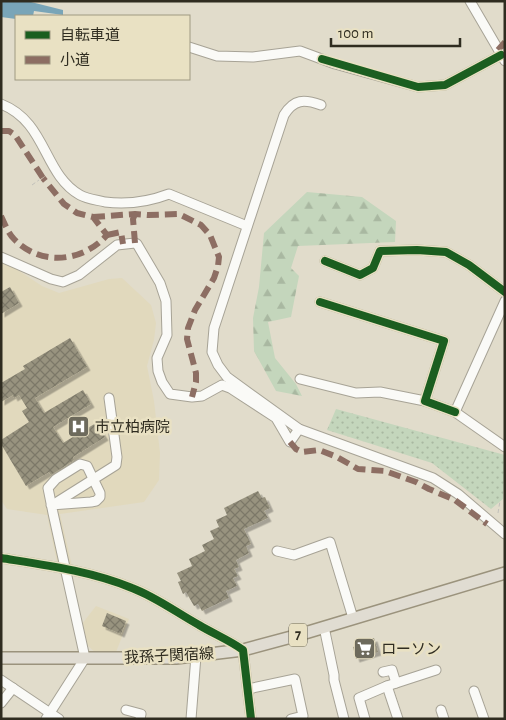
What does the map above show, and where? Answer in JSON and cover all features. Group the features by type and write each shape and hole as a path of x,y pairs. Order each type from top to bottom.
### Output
{"main road":[{"name":"我孫子関宿線","path":"1,658 161,658 243,650 505,573"}],"street":[{"path":"190,47 217,56 253,57 300,51 418,87 445,85 503,58 470,1"},
{"path":"321,105 305,101 297,102 289,106 284,115 214,328 212,352 218,365 227,377 299,429 433,478 458,494 505,534"},
{"path":"1,104 28,122 37,134 58,173 66,184 80,195 93,200 128,204 151,201 169,194 247,226"},
{"path":"1,257 51,279 63,282 79,274 117,245 135,243 140,246 160,283 166,301 167,336 156,358 162,382 170,394 192,398 202,396 222,385 230,388 276,418 290,442 299,429"},
{"path":"325,261 360,275 373,268 380,250 446,252 469,265 505,292"},
{"path":"455,412 505,301"},
{"path":"320,302 444,340 425,401"},
{"path":"300,379 356,393 380,392 425,401 455,412 505,447"},
{"path":"51,505 116,465 117,457 109,398"},
{"path":"48,716 85,658 51,505 48,488 56,479 80,464 87,466 100,493 100,497 96,501 51,505"},
{"path":"277,551 294,554 330,542 353,618"},
{"path":"1,558 65,568 103,577 133,588 228,640 243,650 251,719"},
{"path":"324,627 344,719"},
{"path":"190,719 196,656"},
{"path":"383,672 392,670 392,684 398,719"},
{"path":"365,719 359,698 392,684 436,670"},
{"path":"248,689 295,679 303,716 291,719"},
{"path":"1,680 48,716 59,719"},
{"path":"1,703 13,688"},
{"path":"474,691 484,719"},
{"path":"126,710 141,714 140,719"}],"path":[{"path":"32,184 39,180"},
{"path":"498,513 500,501"}],"shaded area":[{"name":"市立柏病院","path":"1,259 42,286 59,293 109,279 122,278 151,305 156,323 154,340 147,366 154,401 160,453 159,480 144,502 60,514 72,566 57,562 47,515 7,509 1,500"},
{"path":"96,606 129,619 116,652 95,652 87,645 82,624"}],"green space":[{"path":"307,192 362,197 396,221 395,242 298,246 291,268 299,276 291,317 268,322 275,358 296,384 302,396 276,391 254,351 253,318 259,287 264,233"},
{"path":"336,409 505,455 503,499 491,509 432,463 327,430"}],"water":[{"path":"1,1 27,1 63,10 63,15 34,11 33,15 15,15 15,19 1,17"}],"building":[{"path":"10,287 19,303 1,314 1,292"},
{"path":"70,338 87,367 35,398 44,413 83,390 91,404 53,427 63,443 96,423 105,437 73,457 74,460 51,475 49,472 26,486 1,444 1,440 29,422 22,411 27,408 19,395 14,398 13,395 1,402 1,383 25,369 23,366"},
{"path":"258,491 262,498 265,497 270,508 264,511 268,518 244,529 251,544 246,546 249,553 236,560 239,567 234,569 238,576 233,578 237,586 226,591 229,598 202,611 198,604 194,606 186,592 183,594 178,582 181,581 177,573 192,566 189,559 205,551 202,545 214,539 210,531 219,527 216,520 227,515 224,508"},
{"path":"107,613 126,621 121,634 102,626"},
{"name":"ローソン","path":"374,638 378,652 356,659 353,647 357,646 356,644"}],"marked path":[{"path":"498,50 505,42"},
{"path":"1,131 9,131 15,135 43,178 39,180"},
{"path":"1,216 14,239 25,248 49,257 62,258 74,256 86,251 107,235 93,217 77,213 64,204 43,178"},
{"path":"93,217 135,214 179,214 201,225 210,235 219,257 218,266 214,278 195,310 188,328 187,339 196,373 192,397"},
{"path":"135,214 133,219 135,243"},
{"path":"107,235 121,232 123,244"},
{"path":"290,442 296,449 302,452 319,450 337,457 358,469 385,471 416,482 455,500 487,524"}],"cycle path":[{"path":"322,59 418,87 445,85 501,55"},
{"path":"325,261 360,275 373,268 380,251 417,250 446,252 469,265 505,292"},
{"path":"320,302 444,341 425,401 455,412"},
{"path":"1,558 68,569 116,582 149,596 238,646 243,650 251,719"}],"place":[{"name":"市立柏病院","path":"79,427"},
{"name":"ローソン","path":"365,649"}]}
